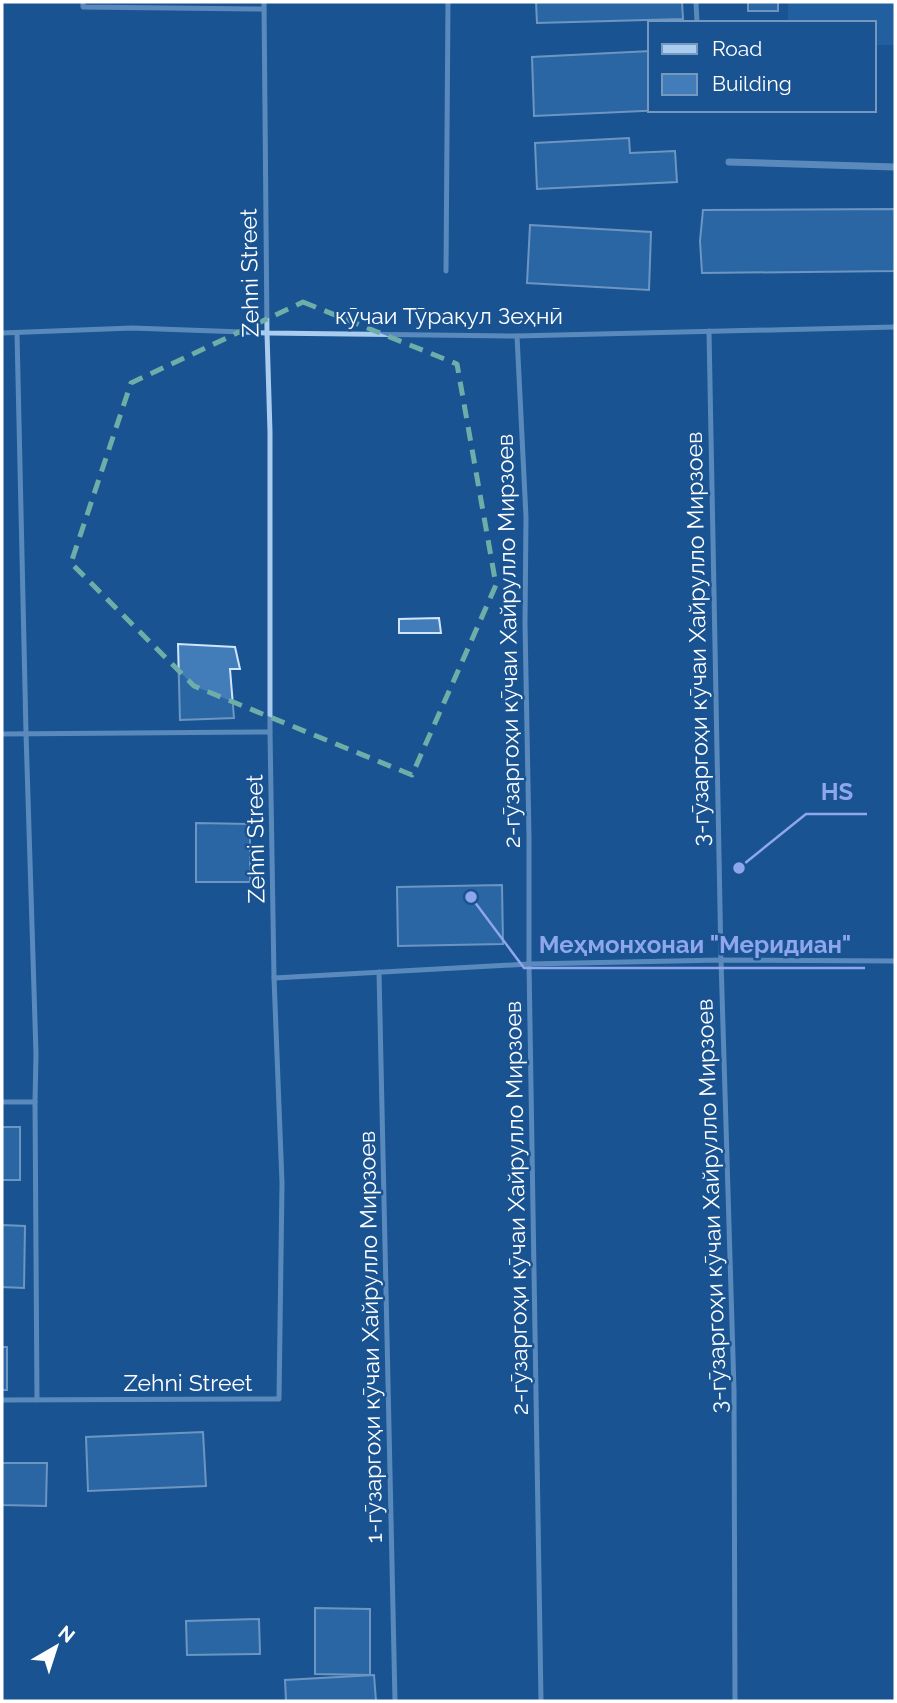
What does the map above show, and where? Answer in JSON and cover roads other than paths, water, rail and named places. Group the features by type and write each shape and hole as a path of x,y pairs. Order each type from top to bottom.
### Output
{"street":[{"path":"729,162 895,166"}],"lane":[{"path":"83,2 83,7 264,5"},
{"path":"446,271 448,2"},
{"path":"696,2 697,21"},
{"name":"Zehni Street","path":"2,1400 279,1399 282,1183 274,978 270,732 270,432 264,5"},
{"name":"кӯчаи Тӯрақул Зеҳнӣ","path":"2,332 132,328 267,333 517,336 895,327"},
{"name":"3-гӯзаргоҳи кӯчаи Хайрулло Мирзоев","path":"709,331 721,960 734,1390 735,1701"},
{"path":"17,333 36,1054 37,1400"},
{"name":"2-гӯзаргоҳи кӯчаи Хайрулло Мирзоев","path":"517,336 526,517 529,964 541,1701"},
{"path":"2,734 270,732"},
{"path":"274,978 529,964 721,960 895,961"},
{"name":"1-гӯзаргоҳи кӯчаи Хайрулло Мирзоев","path":"379,972 395,1701"},
{"path":"2,1102 35,1102"}],"place":[{"name":"HS","path":"739,868"},
{"name":"Меҳмонхонаи \"Меридиан\"","path":"471,897"}]}
